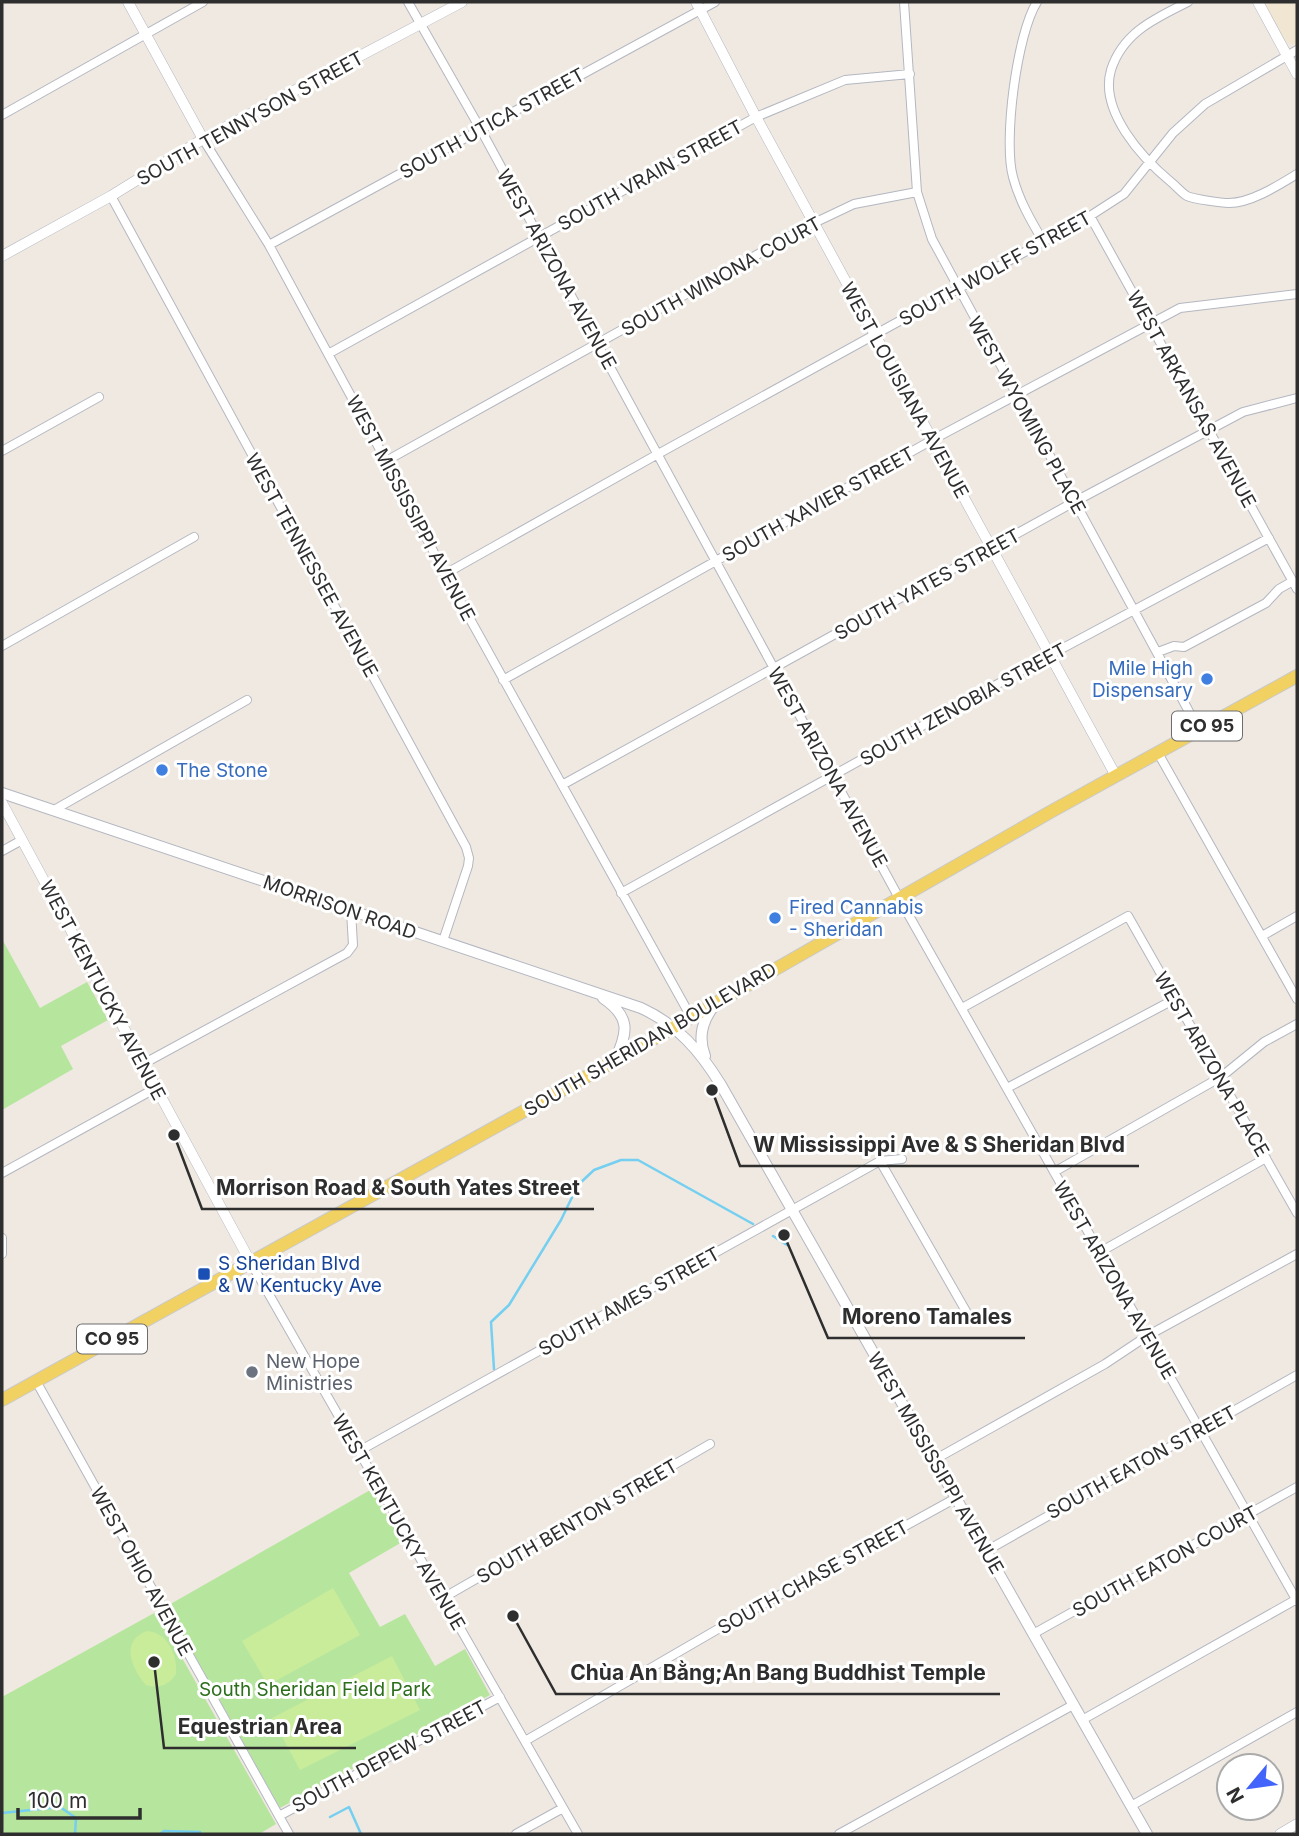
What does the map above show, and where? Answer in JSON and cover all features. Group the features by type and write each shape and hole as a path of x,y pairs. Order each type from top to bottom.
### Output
{"main road":[{"name":"SOUTH SHERIDAN BOULEVARD","path":"2,1400 615,1060 1297,676"},
{"name":"MORRISON ROAD","path":"2,793 641,1008 674,1027"},
{"path":"592,991 614,1006 624,1021 625,1035 615,1060"},
{"path":"707,1062 701,1045 702,1030 708,1015 719,1001"},
{"name":"WEST MISSISSIPPI AVENUE","path":"674,1027 693,1044 707,1062 1147,1834"}],"street":[{"name":"WEST MISSISSIPPI AVENUE","path":"128,2 203,139 269,246 503,680 691,1017"},
{"path":"2,115 203,2"},
{"name":"WEST ARIZONA AVENUE","path":"408,2 481,130 899,898 1297,1600"},
{"name":"SOUTH TENNYSON STREET","path":"2,256 111,195 203,139 462,2"},
{"name":"SOUTH UTICA STREET","path":"269,246 481,130 698,5 715,2"},
{"name":"WEST WYOMING PLACE","path":"904,2 917,192 932,239 1199,730"},
{"path":"1037,2 1029,14 1018,54 1010,131 1012,175 1026,211 1043,241"},
{"path":"1188,2 1143,25 1124,46 1111,71 1111,99 1120,124 1148,163 1188,196 1230,203 1267,192 1297,174"},
{"path":"1258,2 1297,74"},
{"name":"WEST LOUISIANA AVENUE","path":"698,5 756,117 1116,776"},
{"name":"SOUTH WOLFF STREET","path":"445,574 1090,216 1124,194 1173,132 1205,104 1297,50"},
{"name":"SOUTH VRAIN STREET","path":"328,354 756,117 845,80 910,74"},
{"name":"SOUTH WINONA COURT","path":"386,461 814,223 853,204 917,192"},
{"name":"WEST TENNESSEE AVENUE","path":"111,195 466,847 468,866 443,941"},
{"name":"WEST ARKANSAS AVENUE","path":"1090,216 1295,585 1273,593 1266,603 1184,647 1174,646 1158,652"},
{"name":"SOUTH XAVIER STREET","path":"503,680 934,439 1180,308 1297,294"},
{"path":"2,451 99,397"},
{"name":"SOUTH YATES STREET","path":"562,785 1074,502 1243,412 1297,398"},
{"path":"2,646 194,537"},
{"name":"SOUTH ZENOBIA STREET","path":"621,893 1050,655 1269,538"},
{"path":"54,810 247,700"},
{"path":"1158,753 1297,999"},
{"name":"WEST KENTUCKY AVENUE","path":"2,803 251,1263 578,1834"},
{"path":"2,851 22,840"},
{"path":"143,1064 347,953 353,945 351,911"},
{"name":"WEST ARIZONA PLACE","path":"962,1009 1128,916 1297,1213"},
{"path":"1262,936 1297,916"},
{"path":"1007,1088 1175,999"},
{"path":"1054,1172 1221,1077 1264,1042 1297,1024"},
{"path":"2,1173 156,1088"},
{"path":"1100,1252 1266,1158"},
{"name":"SOUTH AMES STREET","path":"359,1451 880,1161 902,1159"},
{"path":"880,1161 967,1313"},
{"path":"2,1238 2,1254"},
{"path":"934,1460 1105,1364 1147,1336 1297,1254"},
{"name":"SOUTH EATON STREET","path":"986,1550 1297,1375"},
{"name":"WEST OHIO AVENUE","path":"36,1381 289,1834"},
{"name":"SOUTH BENTON STREET","path":"443,1598 710,1444"},
{"name":"SOUTH EATON COURT","path":"1033,1634 1297,1487"},
{"name":"SOUTH CHASE STREET","path":"524,1741 718,1629 956,1498"},
{"path":"1082,1720 1297,1600"},
{"name":"SOUTH DEPEW STREET","path":"279,1816 500,1697"},
{"path":"839,1834 1073,1705"},
{"path":"1130,1806 1297,1712"},
{"path":"516,1834 563,1808"},
{"path":"1280,1834 1297,1824"}],"shaded area":[{"path":"1263,2 1297,2 1297,43 1293,45 1285,41"}],"green space":[{"path":"2,939 40,1008 87,982 108,1020 61,1046 73,1069 2,1110"},
{"name":"South Sheridan Field Park","path":"372,1489 402,1542 349,1573 380,1627 405,1614 435,1666 465,1649 490,1695 280,1808 167,1606"},
{"path":"333,1588 360,1635 268,1685 242,1641"},
{"name":"South Sheridan Field Park","path":"156,1612 276,1824 259,1834 5,1834 2,1828 2,1697"},
{"path":"147,1631 160,1635 165,1640 175,1659 176,1674 170,1681 159,1686 146,1685 136,1671 131,1655 133,1641"},
{"path":"392,1656 420,1710 300,1770 272,1718"}],"waterway":[{"path":"494,1369 491,1322 509,1305 561,1220 578,1185 594,1170 621,1160 638,1160 753,1224"},
{"path":"773,1236 787,1245"},
{"path":"2,1813 60,1807 76,1818 75,1834"},
{"path":"330,1817 349,1807 361,1834"},
{"path":"160,1834 164,1831 200,1834"}],"place":[{"name":"Mile High Dispensary","path":"1207,679"},
{"name":"The Stone","path":"162,770"},
{"name":"Fired Cannabis - Sheridan","path":"775,918"},
{"name":"W Mississippi Ave & S Sheridan Blvd","path":"712,1090"},
{"name":"Morrison Road & South Yates Street","path":"174,1135"},
{"name":"Moreno Tamales","path":"784,1235"},
{"name":"S Sheridan Blvd & W Kentucky Ave","path":"204,1274"},
{"name":"New Hope Ministries","path":"252,1372"},
{"name":"Chùa An Bằng;An Bang Buddhist Temple","path":"513,1616"},
{"name":"Equestrian Area","path":"154,1662"}]}
